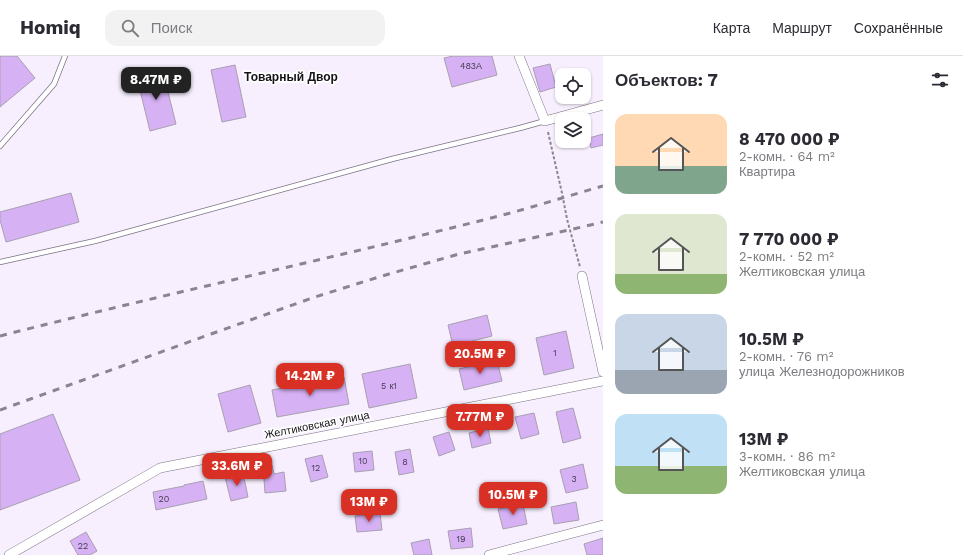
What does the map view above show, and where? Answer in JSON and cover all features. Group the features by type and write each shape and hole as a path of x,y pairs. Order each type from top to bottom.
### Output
{"street":[{"path":"519,56 545,121 603,105"},
{"path":"582,276 603,372"},
{"name":"Желтиковская улица","path":"9,555 160,468 603,382"},
{"path":"489,555 603,525"}],"lane":[{"path":"0,146 54,84 65,56"},
{"path":"0,262 95,241 392,159 545,121"}],"path":[{"path":"545,121 567,219 582,276"}],"building":[{"path":"0,56 17,56 35,78 0,107"},
{"path":"453,56 492,56 497,75 452,87 444,58"},
{"path":"550,64 555,87 540,92 533,68"},
{"path":"235,65 246,117 222,122 211,70"},
{"path":"163,72 176,124 150,131 137,78"},
{"path":"603,134 603,145 591,148 591,137"},
{"path":"71,193 79,222 6,242 0,220 0,212"},
{"path":"487,315 492,336 453,346 448,325"},
{"path":"566,331 574,368 544,375 536,338"},
{"path":"497,360 502,381 464,390 459,369"},
{"path":"410,364 417,398 369,408 362,374"},
{"path":"344,377 349,404 277,417 272,390"},
{"path":"250,385 261,423 228,432 218,394"},
{"path":"573,408 581,438 563,443 556,412"},
{"path":"534,413 539,434 521,439 515,417"},
{"path":"53,414 80,480 0,510 0,434"},
{"path":"488,428 491,443 472,448 469,433"},
{"path":"449,432 455,450 439,456 433,437"},
{"path":"410,449 414,472 399,475 395,452"},
{"path":"372,451 374,470 355,472 353,453"},
{"path":"322,455 328,477 311,482 305,459"},
{"path":"583,464 588,488 566,493 560,470"},
{"path":"272,465 274,474 284,472 286,491 265,493 263,466"},
{"path":"243,473 248,497 231,501 225,477"},
{"path":"203,481 207,499 156,510 153,492"},
{"path":"576,502 579,520 554,524 551,507"},
{"path":"523,504 527,524 503,529 498,509"},
{"path":"380,513 382,530 357,532 355,516"},
{"path":"471,528 473,547 451,549 448,531"},
{"path":"86,532 97,551 90,555 78,555 70,541"},
{"path":"603,538 603,555 587,555 584,544"},
{"path":"429,539 432,555 414,555 411,543"}],"railway":[{"path":"0,336 433,232 508,213 603,186"},
{"path":"0,410 315,297 382,276 459,254 603,222"}],"district":[{"name":"Товарный Двор","path":"291,77"}]}
